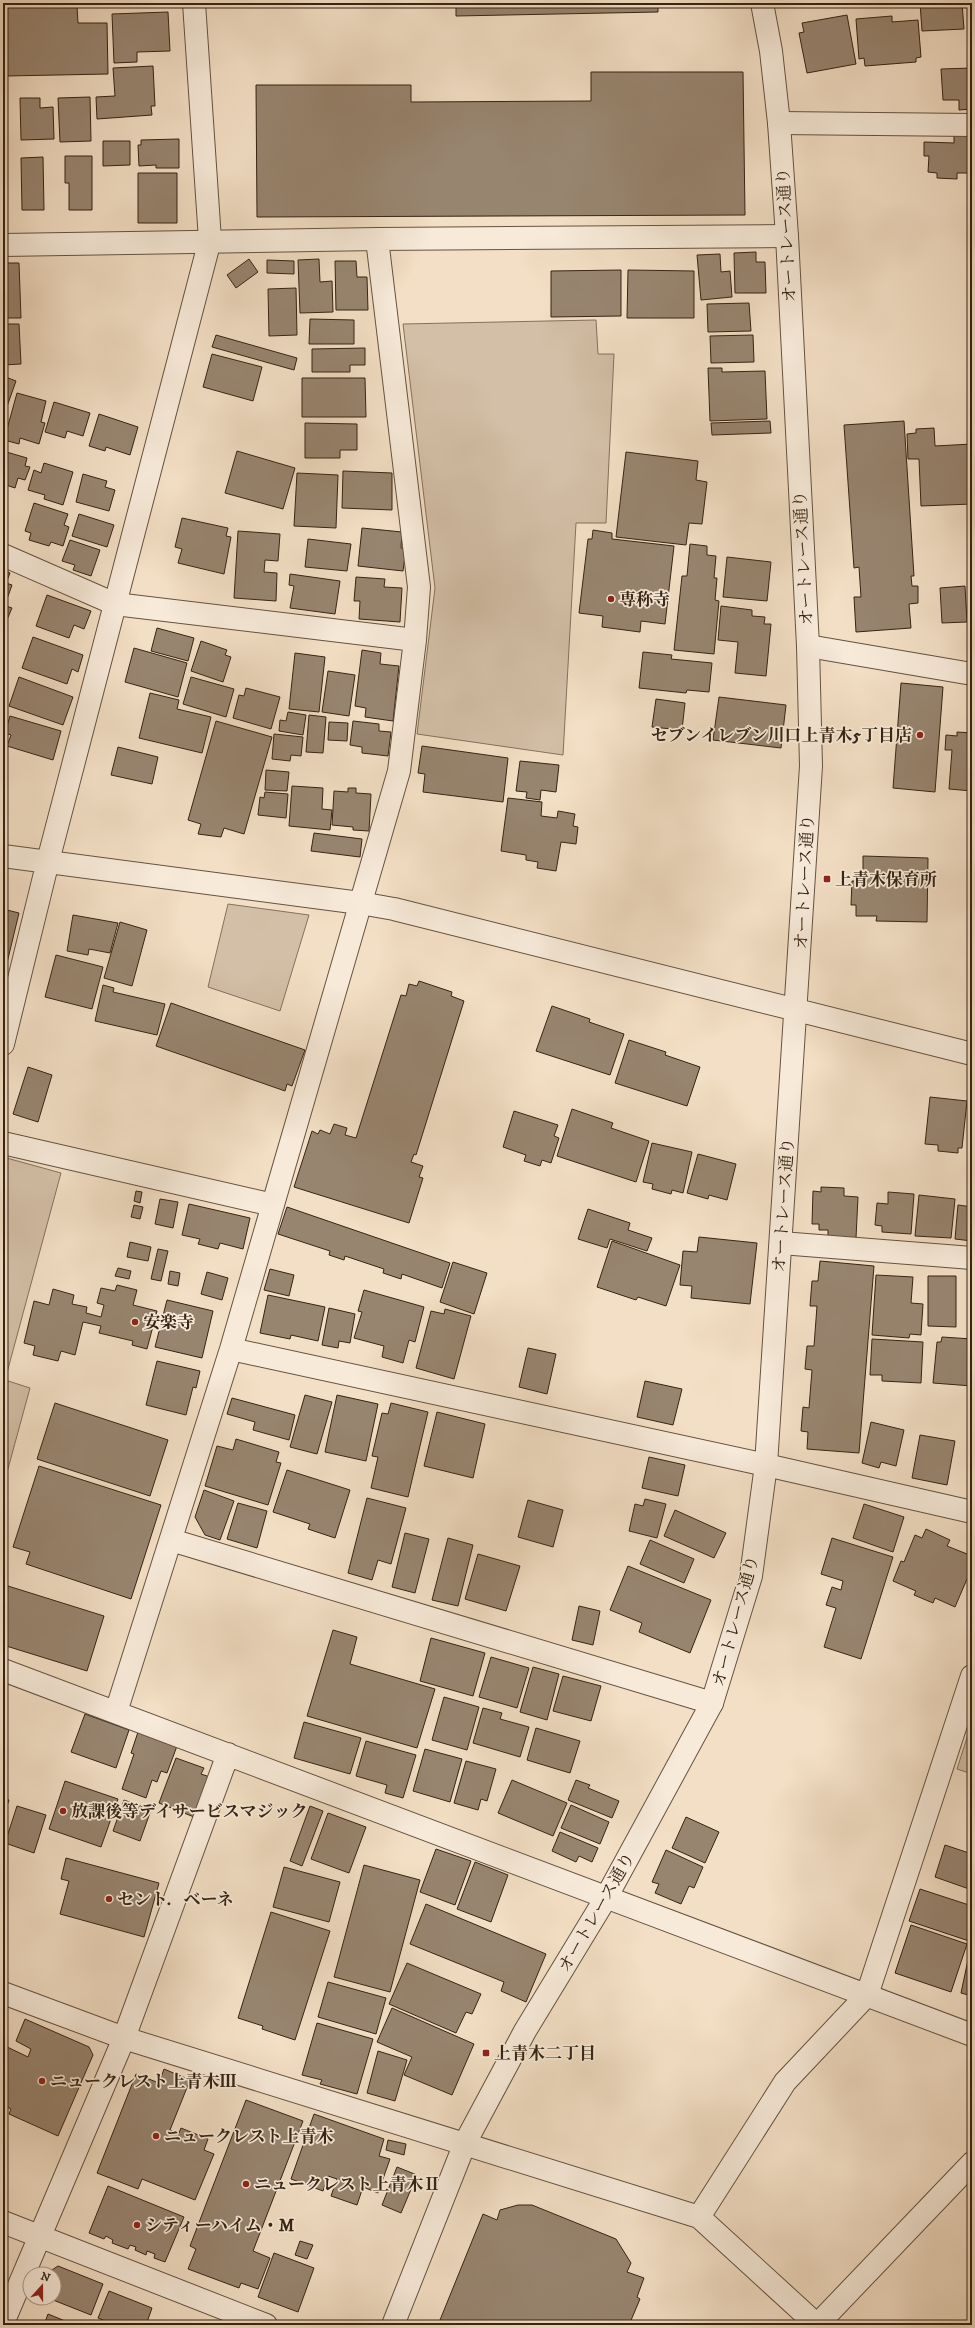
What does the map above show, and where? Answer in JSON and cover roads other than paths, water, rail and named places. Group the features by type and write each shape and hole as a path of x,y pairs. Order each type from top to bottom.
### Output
{"street":[{"path":"3,1044 48,861 210,240 194,3"},
{"name":"オートレース通り","path":"393,2325 465,2143 526,2031 607,1896 712,1703 751,1576 766,1465 811,766 808,646 779,123 771,51 762,3"},
{"path":"779,123 972,125"},
{"path":"3,245 210,240 786,236"},
{"path":"116,1712 231,1349 399,771 416,640 419,587 377,239"},
{"path":"3,555 115,604 416,640"},
{"path":"808,646 972,674"},
{"path":"3,856 360,903 569,952 796,1012 972,1054"},
{"path":"3,1143 273,1205"},
{"path":"781,1243 972,1258"},
{"path":"231,1349 766,1465 972,1512"},
{"path":"171,1540 712,1703"},
{"path":"3,1670 607,1896 972,2035"},
{"path":"699,2217 785,2082 867,1995 972,1676"},
{"path":"3,2323 124,2038 228,1754"},
{"path":"3,1993 124,2038 699,2217 817,2325 972,2163"},
{"path":"3,2222 266,2325"}],"place":[{"name":"専称寺","path":"611,599"},
{"name":"セブンイレブン川口上青木5丁目店","path":"920,735"},
{"name":"上青木保育所","path":"827,879"},
{"name":"安楽寺","path":"135,1322"},
{"name":"放課後等デイサービスマジック","path":"63,1811"},
{"name":"セント．ベーネ","path":"109,1899"},
{"name":"上青木二丁目","path":"486,2053"},
{"name":"ニュークレスト上青木Ⅲ","path":"42,2081"},
{"name":"ニュークレスト上青木","path":"156,2136"},
{"name":"ニュークレスト上青木Ⅱ","path":"246,2184"},
{"name":"シティーハイム・M","path":"137,2225"}]}
